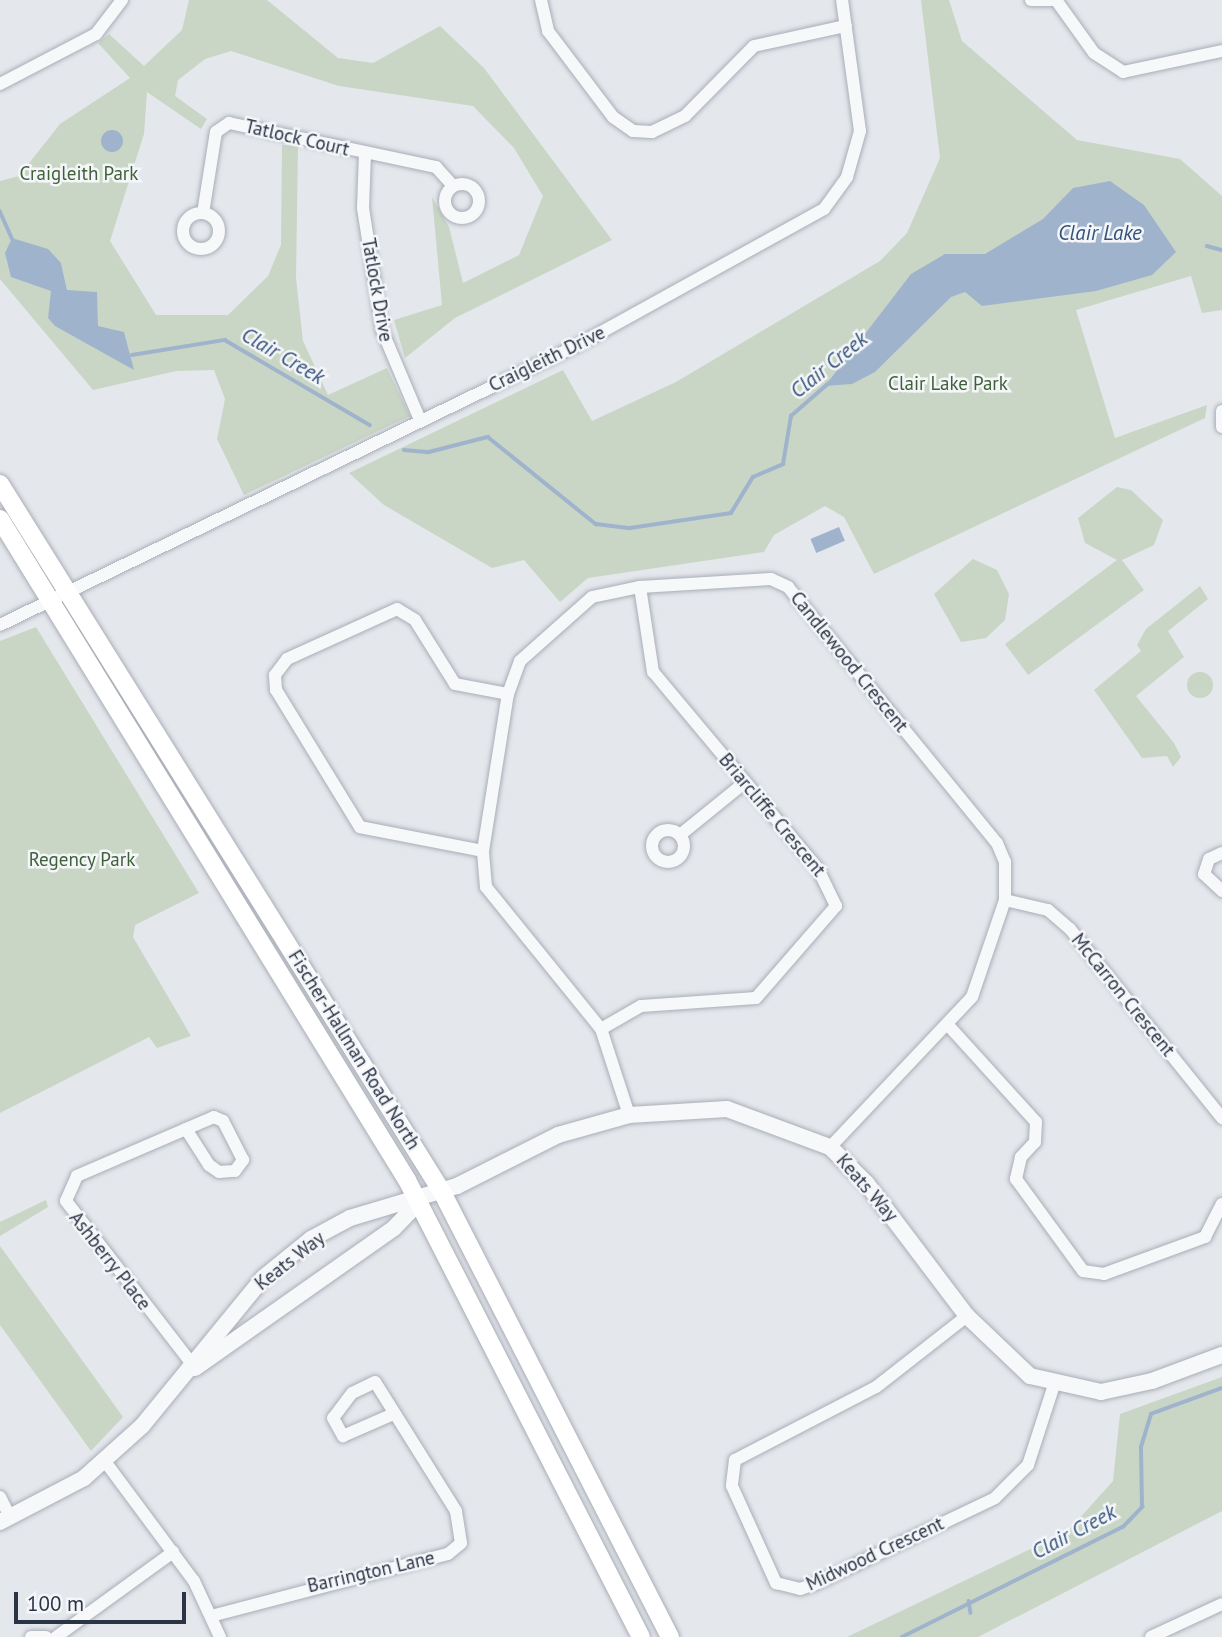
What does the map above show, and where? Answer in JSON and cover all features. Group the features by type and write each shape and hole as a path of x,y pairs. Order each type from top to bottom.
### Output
{"main road":[{"name":"Fischer-Hallman Road North","path":"0,484 442,1192 670,1637"},
{"name":"Fischer-Hallman Road North","path":"0,519 47,600 419,1202 641,1637"}],"street":[{"path":"0,84 96,34 122,0"},
{"path":"541,0 548,31 612,117 642,132 685,116 754,46 846,26"},
{"name":"Craigleith Drive","path":"0,625 419,419 576,346 824,209 847,177 860,131 842,0"},
{"path":"1031,0 1055,0 1094,53 1123,72 1222,51"},
{"name":"Tatlock Court","path":"203,213 222,125 436,167 453,186"},
{"name":"Tatlock Drive","path":"365,153 363,208 382,330 419,419"},
{"name":"Candlewood Crescent","path":"629,1115 601,1029 486,887 483,850 508,694 520,662 549,631 592,597 640,587 745,577 788,587 997,843 1005,862 1005,900 979,985 948,1025 831,1147"},
{"name":"Briarcliffe Crescent","path":"601,1029 641,1006 756,998 834,914 831,886 648,664 640,587"},
{"path":"483,850 360,827 276,690 275,675 287,659 397,609 415,620 455,684 508,694"},
{"path":"680,835 744,783"},
{"path":"1222,853 1209,859 1204,874 1222,891"},
{"name":"McCarron Crescent","path":"1005,900 1048,910 1070,929 1222,1118"},
{"path":"948,1025 1036,1122 1035,1142 1021,1157 1016,1179 1083,1271 1104,1274 1205,1237 1222,1204"},
{"name":"Keats Way","path":"195,1368 217,1330 254,1288 311,1239 350,1218 419,1202 558,1135 629,1115 727,1109 831,1147 867,1184 967,1316 1011,1364 1054,1385 1101,1392 1128,1388 1222,1355"},
{"name":"Ashberry Place","path":"186,1129 209,1165 219,1172 235,1171 243,1160 223,1121 214,1117 186,1129 78,1176 66,1201 195,1368"},
{"name":"Keats Way","path":"5,1519 55,1495 104,1460 195,1368 394,1227 419,1202"},
{"name":"Midwood Crescent","path":"967,1316 876,1387 735,1461 732,1486 776,1583 800,1589 815,1584 995,1498 1028,1465 1054,1385"},
{"name":"Barrington Lane","path":"215,1615 448,1554 461,1543 456,1511 375,1382 368,1382 334,1410 332,1418 344,1437 393,1414"},
{"path":"104,1460 173,1552 215,1615 220,1637"},
{"path":"0,1497 5,1519"},
{"path":"56,1637 173,1552"},
{"path":"1151,1637 1180,1631 1222,1604"},
{"path":"31,1637 46,1637"}],"green space":[{"name":"Craigleith Park","path":"189,0 267,0 338,58 373,63 440,26 484,68 612,240 455,318 405,358 394,320 442,305 432,197 449,227 463,283 519,255 543,196 514,148 473,106 339,86 231,51 205,59 178,80 175,96 207,119 201,129 147,92 144,134 110,241 156,315 228,315 268,276 281,245 282,145 298,146 296,278 303,341 328,395 387,368 410,416 244,495 217,439 225,399 214,370 176,371 93,390 0,279 0,181 19,176 60,124 130,78 98,43 109,34 144,66 182,30","holes":["61,263 67,290 134,370 48,318"]},
{"name":"Clair Lake Park","path":"921,0 949,0 962,41 1077,140 1180,159 1222,196 1222,310 1202,313 1191,276 1076,310 1115,438 1207,405 1205,418 874,574 844,517 825,506 774,535 764,552 588,578 560,602 524,560 492,568 384,505 349,473 563,370 592,421 676,382 880,261 907,233 940,158"},
{"path":"1117,487 1131,490 1163,520 1154,545 1122,560 1144,590 1028,675 1005,644 1117,560 1085,543 1078,518"},
{"path":"973,559 997,570 1009,594 1005,620 986,638 961,642 934,594"},
{"path":"1200,586 1208,599 1168,631 1184,657 1136,696 1174,743 1181,757 1173,767 1167,756 1142,758 1094,690 1141,651 1137,645 1146,629"},
{"name":"Regency Park","path":"36,627 199,893 135,925 133,937 191,1036 157,1048 149,1037 0,1113 0,641"},
{"path":"1200,672 1209,676 1213,685 1209,694 1200,698 1191,694 1187,685 1191,676"},
{"path":"46,1200 48,1207 0,1236 0,1222"},
{"path":"0,1246 123,1417 91,1451 0,1325"},
{"path":"1222,1377 1222,1511 978,1637 847,1637 1068,1531 1113,1481 1120,1414"}],"water":[{"path":"112,130 120,133 123,141 120,149 112,152 104,149 101,141 104,133"},
{"name":"Clair Lake","path":"1110,181 1144,205 1176,252 1152,275 1096,291 982,306 965,292 951,297 875,372 852,384 825,386 911,274 945,254 985,254 1043,219 1073,188"},
{"path":"12,238 48,249 61,263 67,290 97,292 98,326 124,332 134,370 55,326 48,318 51,291 11,277 5,253"},
{"path":"839,527 845,541 816,553 810,539"}],"waterway":[{"name":"Clair Creek","path":"0,211 12,238"},
{"name":"Clair Creek","path":"1207,246 1222,250"},
{"name":"Clair Creek","path":"132,355 225,340 370,425"},
{"name":"Clair Creek","path":"404,450 429,452 488,437 596,524 630,528 731,513 753,477 783,464 791,416 829,383"},
{"name":"Clair Creek","path":"902,1637 1123,1527 1142,1507 1141,1447 1151,1414 1222,1388"},
{"name":"Clair Creek","path":"969,1601 971,1613"}]}
